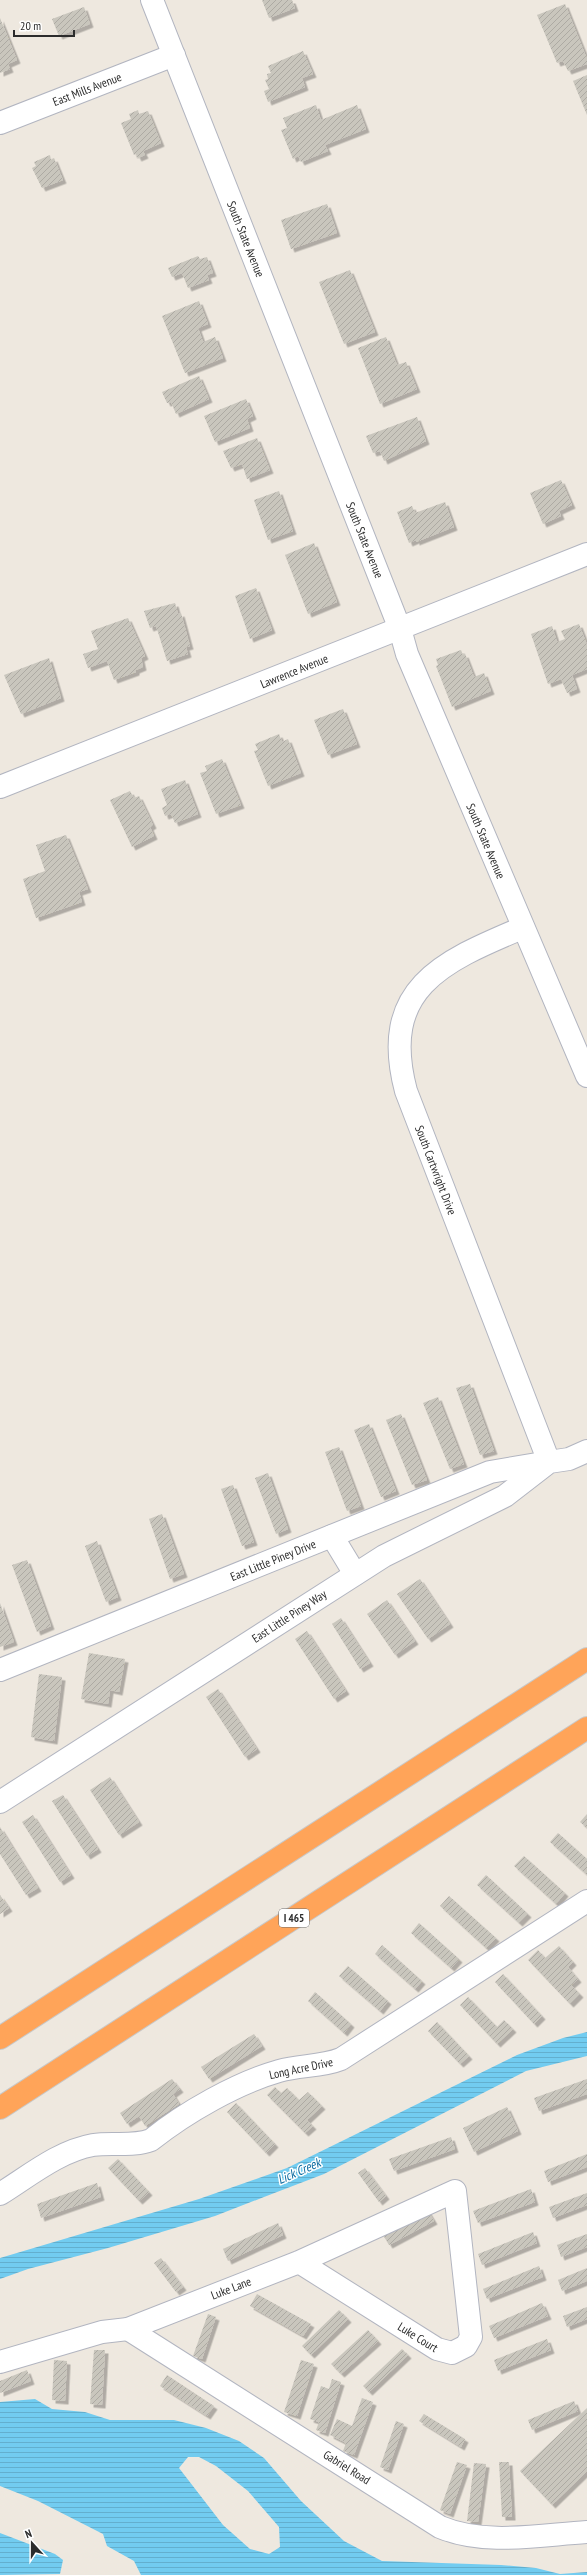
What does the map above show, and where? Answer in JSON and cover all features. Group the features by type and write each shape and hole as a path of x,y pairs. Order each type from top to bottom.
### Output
{"highway":[{"path":"0,2038 587,1659"},
{"name":"I 465","path":"0,2108 587,1728"}],"street":[{"name":"South State Avenue","path":"152,0 400,629 407,654 522,928 587,1076"},
{"name":"East Mills Avenue","path":"0,123 174,55"},
{"name":"Lawrence Avenue","path":"0,787 587,554"},
{"name":"South Cartwright Drive","path":"522,928 469,950 442,966 429,976 412,997 402,1023 399,1039 399,1066 406,1091 549,1462"},
{"name":"East Little Piney Way","path":"0,1802 355,1574 409,1542 505,1496 549,1462 569,1459 587,1450"},
{"name":"East Little Piney Drive","path":"0,1670 490,1472 549,1462"},
{"path":"332,1536 355,1574"},
{"name":"Long Acre Drive","path":"0,2194 67,2153 94,2145 143,2143 210,2101 254,2079 280,2071 317,2066 341,2059 586,1906"},
{"name":"Luke Lane","path":"0,2362 102,2332 128,2329 299,2262 455,2191"},
{"name":"Luke Court","path":"299,2262 437,2349 447,2353 462,2349 471,2336 471,2330 455,2191"},
{"name":"Gabriel Road","path":"128,2329 440,2527 465,2535 485,2538 587,2532"}],"water":[{"name":"Lick Creek","path":"587,2032 587,2056 526,2071 324,2174 215,2216 108,2248 28,2269 0,2279 0,2258 199,2199 287,2168 517,2055 563,2038"},
{"path":"35,2399 52,2409 85,2412 110,2420 174,2420 206,2428 239,2441 264,2458 301,2501 344,2541 382,2561 501,2565 536,2568 560,2574 587,2572 587,2575 141,2575 134,2561 107,2546 103,2534 38,2501 0,2486 0,2402","holes":["188,2457 199,2457 216,2466 248,2491 279,2527 280,2547 269,2554 250,2549 223,2525 179,2468"]},
{"path":"0,2533 55,2554 63,2560 60,2574 0,2575"}],"building":[{"path":"262,0 292,0 295,8 269,18"},
{"path":"565,4 587,59 587,64 568,71 563,61 557,63 537,15"},
{"path":"84,7 90,24 59,36 52,19"},
{"path":"0,18 17,60 8,64 10,69 0,73"},
{"path":"303,51 313,74 302,78 305,87 268,102 264,91 269,89 265,80 268,79 267,74 271,73 268,66"},
{"path":"587,75 587,115 573,81"},
{"path":"316,105 321,120 357,105 366,129 325,145 328,151 301,162 298,156 293,159 281,130 287,128 283,118"},
{"path":"138,110 139,114 148,111 161,143 143,151 145,155 138,158 136,154 134,155 121,123 131,119 129,114"},
{"path":"50,155 51,160 54,158 63,180 42,188 32,168 36,166 34,162"},
{"path":"327,204 337,233 291,249 281,220"},
{"path":"198,256 200,259 207,257 213,273 207,275 209,280 188,288 182,273 172,277 168,268"},
{"path":"350,270 375,332 344,344 319,282"},
{"path":"199,301 208,324 198,328 203,342 215,337 223,358 185,373 162,316"},
{"path":"386,337 397,365 406,362 417,389 380,404 358,348"},
{"path":"199,376 209,399 176,414 171,402 167,403 162,392"},
{"path":"246,399 253,416 247,419 250,428 215,442 204,416"},
{"path":"417,417 426,441 384,461 380,451 373,453 366,436"},
{"path":"257,438 270,470 247,479 242,464 231,468 223,451"},
{"path":"561,480 572,505 559,511 561,516 543,524 530,493"},
{"path":"279,491 293,531 268,540 254,500"},
{"path":"445,502 454,527 416,542 416,540 409,543 397,512 412,506 415,513"},
{"path":"314,543 337,602 308,614 285,555"},
{"path":"256,588 272,630 250,639 235,596"},
{"path":"175,603 178,614 181,613 190,646 186,647 188,654 167,661 156,626 150,628 144,611"},
{"path":"128,618 145,656 141,658 143,667 136,670 136,672 114,680 107,661 88,668 83,654 98,649 91,631"},
{"path":"579,624 587,645 587,669 572,675 577,689 567,693 561,679 548,684 531,634 552,626 557,642 565,639 561,631"},
{"path":"461,650 463,655 465,654 474,677 484,673 491,691 452,707 436,666 438,665 436,659"},
{"path":"49,658 61,698 21,714 4,675"},
{"path":"343,709 357,744 328,755 314,720"},
{"path":"279,734 282,742 288,739 301,773 268,786 254,751 258,750 255,744"},
{"path":"222,759 241,805 216,814 200,773 207,771 205,766"},
{"path":"185,780 198,814 175,823 171,814 165,816 162,808 167,805 161,789"},
{"path":"130,791 134,798 139,796 153,825 150,827 154,836 132,847 110,800"},
{"path":"66,835 88,889 79,892 82,902 36,918 23,879 45,871 36,845"},
{"path":"470,1384 494,1451 480,1455 456,1388"},
{"path":"438,1397 464,1464 450,1469 423,1403"},
{"path":"401,1414 427,1480 412,1485 386,1420"},
{"path":"369,1424 396,1491 381,1497 354,1430"},
{"path":"339,1447 361,1506 347,1511 325,1452"},
{"path":"268,1473 288,1529 276,1534 255,1478"},
{"path":"233,1485 254,1542 242,1546 221,1489"},
{"path":"162,1514 184,1574 170,1579 149,1519"},
{"path":"97,1541 118,1597 106,1602 85,1546"},
{"path":"27,1560 51,1626 37,1632 12,1565"},
{"path":"420,1579 450,1624 428,1639 397,1594"},
{"path":"387,1600 415,1641 395,1655 367,1614"},
{"path":"0,1603 14,1642 0,1647"},
{"path":"341,1618 370,1663 360,1669 332,1624"},
{"path":"307,1631 346,1691 334,1699 295,1639"},
{"path":"89,1653 125,1659 119,1692 110,1690 108,1704 81,1699"},
{"path":"39,1674 62,1677 54,1741 31,1737"},
{"path":"218,1689 257,1749 245,1757 206,1697"},
{"path":"110,1777 139,1822 119,1835 90,1790"},
{"path":"63,1795 98,1849 87,1856 52,1801"},
{"path":"587,1814 587,1828 580,1822"},
{"path":"33,1815 71,1875 60,1882 22,1822"},
{"path":"0,1827 38,1888 26,1895 0,1854"},
{"path":"558,1833 587,1859 587,1875 550,1842"},
{"path":"524,1856 565,1893 556,1904 514,1866"},
{"path":"486,1875 528,1914 519,1923 477,1885"},
{"path":"0,1895 9,1908 0,1914"},
{"path":"449,1896 496,1938 486,1948 440,1906"},
{"path":"419,1923 459,1959 451,1968 411,1933"},
{"path":"382,1945 422,1981 415,1989 375,1954"},
{"path":"559,1946 573,1962 568,1967 578,1979 571,1985 580,1994 570,2004 528,1960 538,1950 545,1958"},
{"path":"348,1966 388,2001 380,2011 339,1976"},
{"path":"503,1974 542,2016 534,2024 495,1982"},
{"path":"315,1992 351,2024 344,2033 308,2001"},
{"path":"468,1997 497,2027 504,2020 513,2029 497,2044 460,2005"},
{"path":"437,2022 469,2056 460,2064 428,2031"},
{"path":"254,2034 262,2046 209,2079 201,2067"},
{"path":"172,2079 180,2089 173,2094 179,2104 145,2126 139,2116 127,2124 120,2113"},
{"path":"587,2079 587,2094 539,2111 534,2098"},
{"path":"275,2087 281,2093 287,2088 299,2100 308,2092 322,2106 307,2120 313,2126 305,2133 267,2095"},
{"path":"236,2103 275,2144 266,2153 227,2112"},
{"path":"507,2107 518,2131 474,2152 463,2128"},
{"path":"451,2137 455,2149 394,2171 389,2159"},
{"path":"587,2154 587,2167 548,2182 544,2171"},
{"path":"118,2159 149,2192 139,2201 108,2168"},
{"path":"365,2168 386,2196 379,2202 358,2173"},
{"path":"97,2183 101,2197 41,2218 37,2204"},
{"path":"531,2189 535,2202 478,2223 473,2211"},
{"path":"587,2193 587,2205 553,2218 549,2207"},
{"path":"428,2211 434,2221 389,2245 383,2235"},
{"path":"278,2223 283,2235 228,2261 223,2249"},
{"path":"533,2232 537,2243 482,2265 478,2254"},
{"path":"587,2234 587,2247 561,2257 557,2245"},
{"path":"161,2258 183,2287 176,2292 154,2263"},
{"path":"539,2266 543,2277 487,2299 483,2289"},
{"path":"587,2268 587,2281 562,2291 558,2280"},
{"path":"257,2294 311,2324 303,2336 250,2306"},
{"path":"542,2303 548,2316 494,2338 489,2326"},
{"path":"587,2307 587,2319 567,2327 563,2316"},
{"path":"339,2310 348,2319 311,2355 302,2346"},
{"path":"208,2314 216,2317 202,2359 193,2356"},
{"path":"368,2330 378,2341 341,2374 331,2364"},
{"path":"547,2339 551,2350 498,2371 494,2360"},
{"path":"402,2349 408,2355 369,2392 363,2386"},
{"path":"94,2350 105,2350 102,2405 90,2404"},
{"path":"54,2360 67,2361 65,2401 52,2400"},
{"path":"301,2360 314,2364 297,2416 284,2412"},
{"path":"27,2370 31,2381 0,2393 0,2381"},
{"path":"167,2375 214,2406 207,2416 160,2386"},
{"path":"332,2379 341,2382 325,2433 316,2430 319,2422 310,2419 321,2386 329,2389"},
{"path":"362,2398 373,2402 354,2455 343,2451 346,2443 330,2435 337,2419 352,2426"},
{"path":"574,2401 578,2411 532,2430 528,2420"},
{"path":"587,2408 587,2471 552,2505 520,2471"},
{"path":"424,2414 465,2439 461,2447 419,2421"},
{"path":"396,2421 404,2424 388,2470 380,2467"},
{"path":"457,2462 467,2465 450,2514 440,2510"},
{"path":"499,2462 509,2462 512,2517 502,2517"},
{"path":"474,2463 486,2464 478,2522 467,2521"}]}
